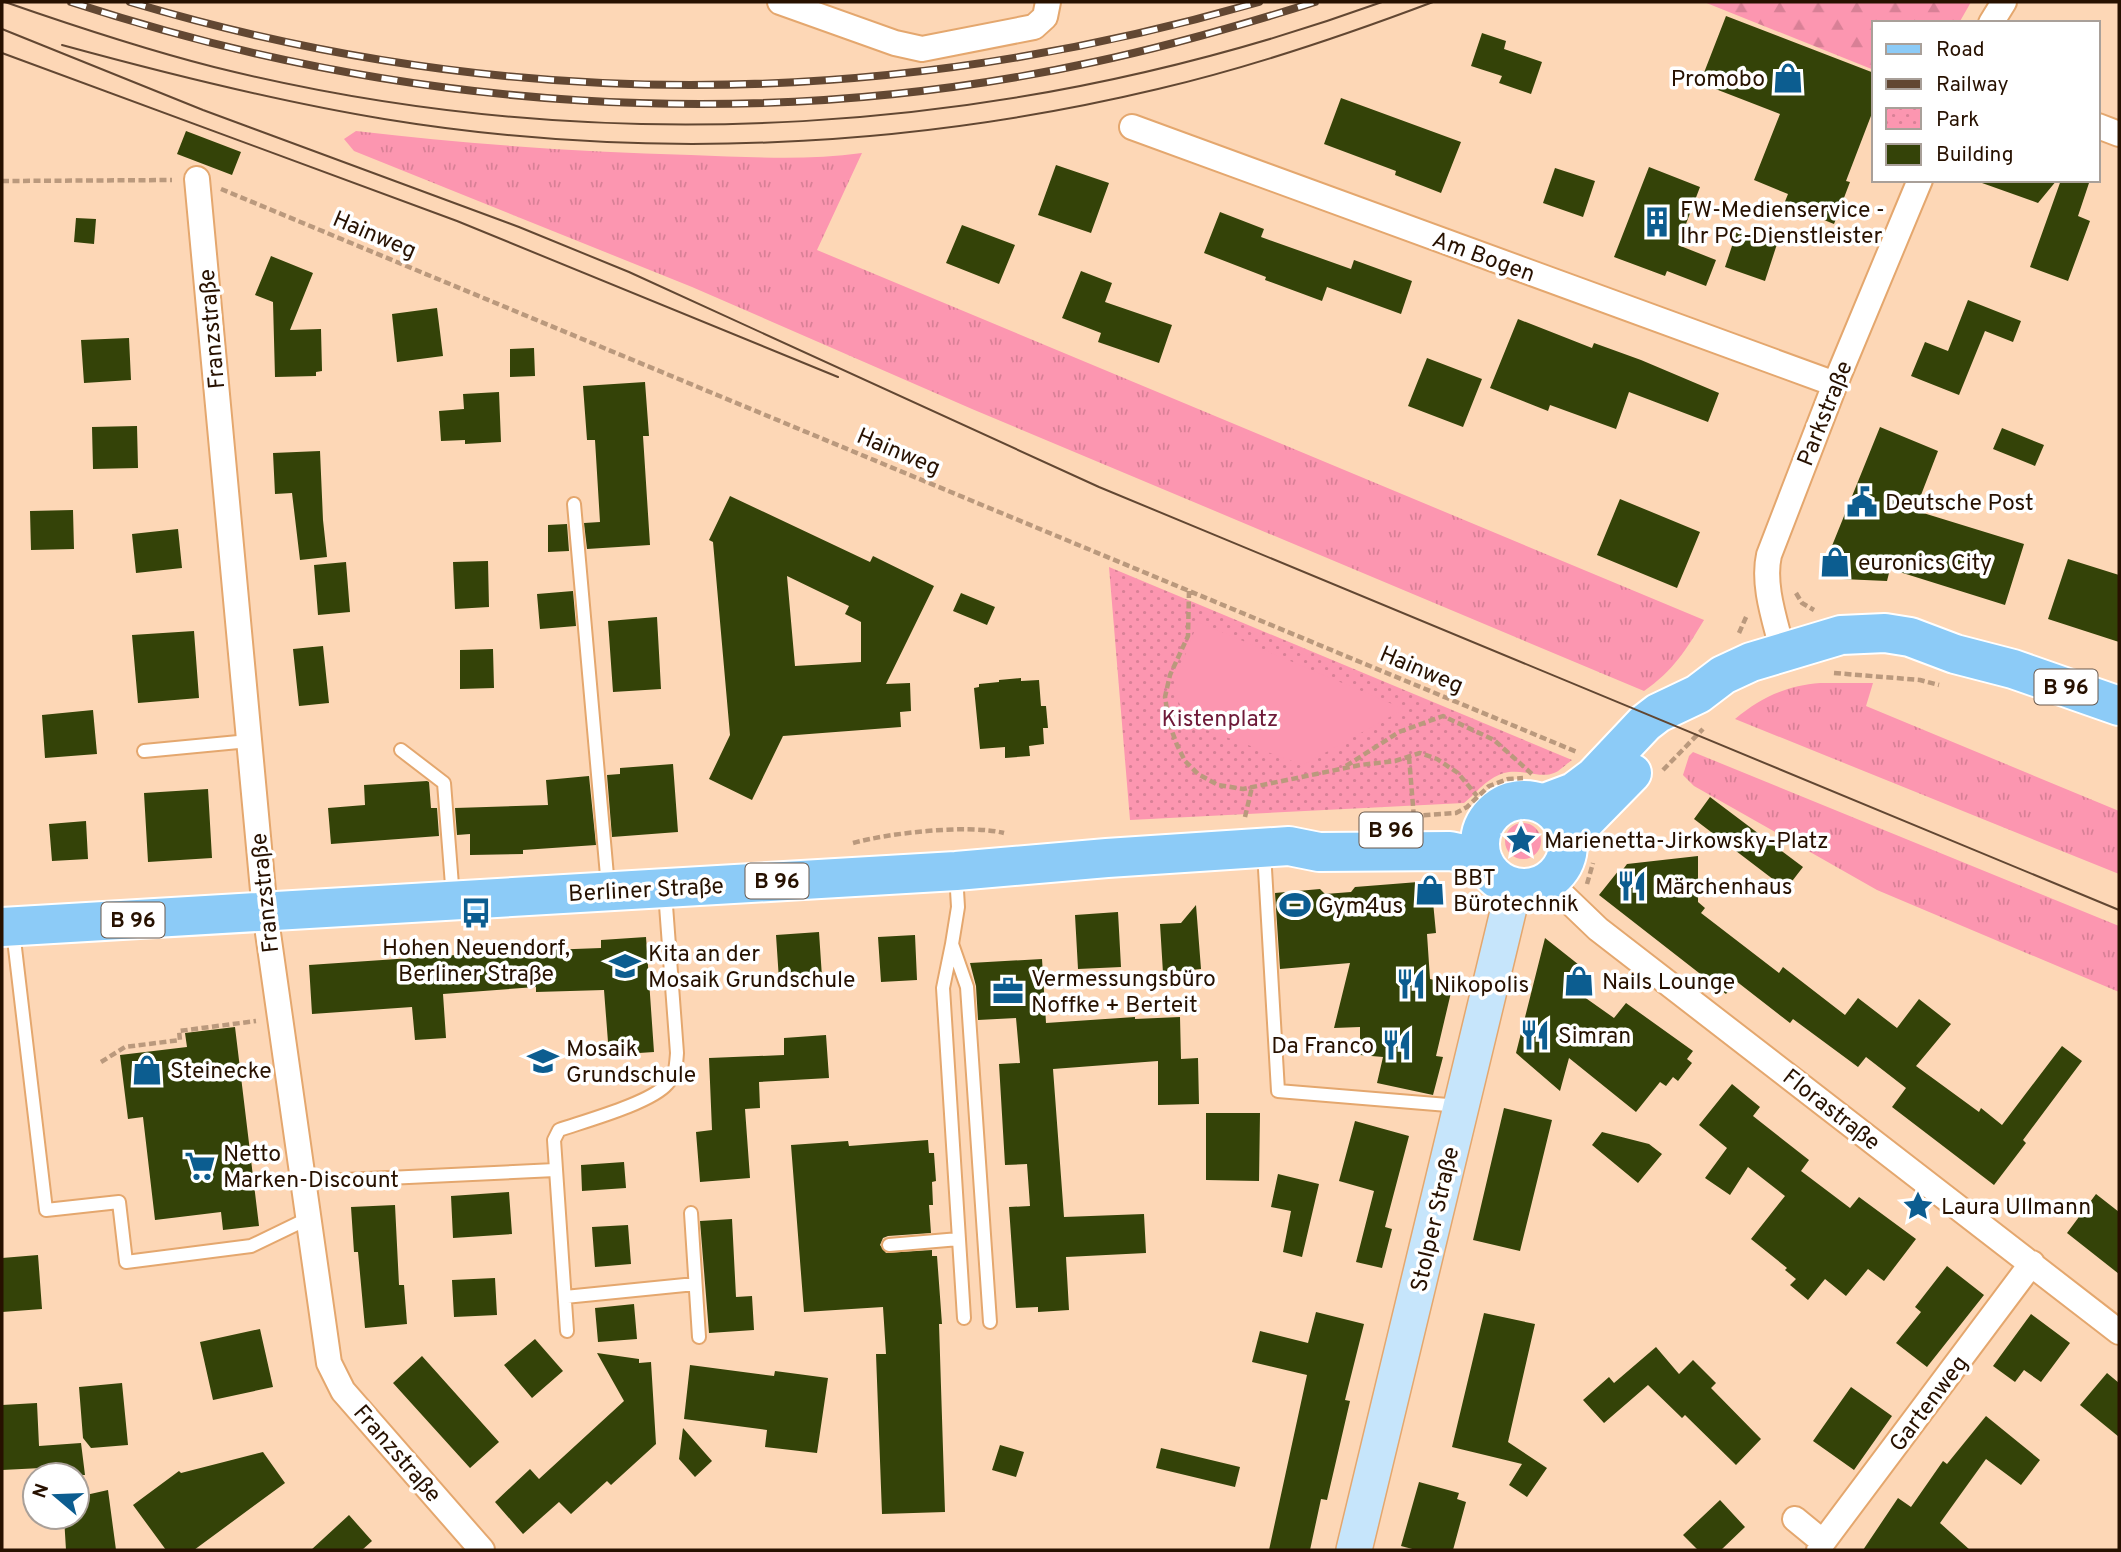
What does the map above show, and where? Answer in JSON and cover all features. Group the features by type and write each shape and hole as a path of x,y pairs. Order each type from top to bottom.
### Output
{"main road":[{"name":"B 96","path":"1484,862 1491,874 1502,882 1531,884 1563,865 1568,844 1581,825 1678,724 1702,710 1723,675 1751,662 1788,652 1894,661 1930,659 1951,671 2013,669 2119,706"},
{"name":"B 96","path":"1485,805 1503,806 1530,800 1542,804 1574,792 1594,777 1631,737 1658,713 1702,710"},
{"path":"1542,804 1561,820 1568,844"},
{"name":"Berliner Straße","path":"7,927 956,871 1318,835 1442,826 1465,823 1485,805"},
{"path":"1484,862 1481,853 1485,805"},
{"name":"Berliner Straße","path":"1265,840 1319,852 1450,851 1464,853 1484,862"},
{"name":"Stolper Straße","path":"1354,1550 1461,1106 1531,884"}],"street":[{"path":"780,2 895,43 922,49 1034,27 1045,17 1048,2"},
{"path":"1992,21 2004,2"},
{"name":"Am Bogen","path":"1132,127 1835,384"},
{"path":"2100,127 2119,134"},
{"name":"Franzstraße","path":"197,179 265,912 329,1363 343,1391 482,1550"},
{"name":"Parkstraße","path":"1788,652 1768,584 1767,563 1835,384 1919,182"},
{"name":"Florastraße","path":"1531,884 1598,929 2119,1332"},
{"name":"Gartenweg","path":"1796,1520 1821,1546 2032,1263"}],"lane":[{"path":"575,504 608,891"},
{"path":"145,751 249,741"},
{"path":"401,750 444,783 453,902"},
{"path":"1265,840 1278,1091 1461,1106"},
{"path":"956,871 958,907 943,988 964,1318"},
{"path":"567,1331 554,1140 559,1130 652,1096 667,1085 675,1072 677,1053 665,888"},
{"path":"7,927 46,1210 119,1202 126,1262 251,1246 307,1219"},
{"path":"952,944 967,988 990,1322"},
{"path":"302,1182 555,1170"},
{"path":"691,1213 699,1337"},
{"path":"889,1245 959,1239"},
{"path":"565,1297 695,1284"}],"path":[{"path":"2,180 197,179"},
{"name":"Hainweg","path":"197,179 1586,756"},
{"path":"1791,583 1802,603 1818,613"},
{"path":"1189,591 1188,636 1170,675 1165,697 1169,723 1177,745 1185,761 1198,774 1231,789 1252,788 1420,753 1437,759 1458,773 1485,805"},
{"path":"1827,674 1839,672 1920,680 1951,671"},
{"path":"1658,774 1702,710"},
{"path":"1341,770 1399,732 1443,716 1494,740 1539,780 1508,779 1489,786 1485,805"},
{"path":"1409,757 1414,816 1456,813 1467,807 1485,805"},
{"path":"1252,788 1249,807 1265,840"},
{"path":"101,1062 125,1047 180,1040 179,1031 280,1018"}],"green space":[{"path":"1704,2 1971,2 1960,21 1872,21 1872,69"},
{"path":"356,131 481,144 649,154 776,158 862,153 817,250 1704,620 1678,659 1644,691 972,409 692,287 354,151 344,139"},
{"name":"Kistenplatz","path":"1109,567 1572,760 1549,775 1504,773 1487,782 1464,803 1130,820"},
{"path":"1198,622 1404,709 1303,765 1190,724 1172,689"},
{"path":"1820,683 1873,683 1866,706 2119,811 2119,874 1735,719 1774,694"},
{"path":"1693,752 2119,926 2119,992 1877,890 1694,786 1683,775"},
{"name":"Marienetta-Jirkowsky-Platz","path":"1523,823 1536,828 1541,841 1536,854 1523,859 1510,854 1505,841 1510,828"}],"building":[{"name":"Promobo","path":"1726,16 1872,72 1872,113 1846,181 1850,182 1834,224 1784,204 1788,194 1754,180 1780,114 1700,83"},
{"path":"1482,33 1506,41 1504,49 1542,62 1531,94 1499,83 1502,76 1471,66"},
{"path":"1341,98 1461,142 1441,193 1395,175 1396,171 1324,144"},
{"path":"186,131 241,152 232,175 177,154"},
{"path":"1056,165 1109,183 1091,233 1038,215"},
{"name":"FW-Medienservice - Ihr PC-Dienstleister","path":"1649,167 1700,187 1678,245 1716,260 1706,286 1667,271 1665,276 1614,257"},
{"path":"1555,168 1595,181 1583,217 1543,203"},
{"path":"1982,182 2055,182 2038,203"},
{"path":"2060,182 2089,182 2078,216 2090,221 2068,281 2030,267"},
{"path":"1220,212 1264,229 1261,237 1351,269 1354,260 1412,281 1401,314 1327,287 1322,301 1204,253"},
{"path":"76,218 96,219 94,244 74,242"},
{"path":"962,225 1015,245 999,284 946,263"},
{"path":"1737,231 1777,244 1765,281 1725,267"},
{"path":"271,256 313,273 290,330 321,329 322,371 316,372 316,376 275,377 273,302 255,295"},
{"path":"1081,271 1112,283 1105,302 1172,325 1159,363 1098,342 1101,333 1062,318"},
{"path":"1968,300 2021,321 2013,342 1985,331 1959,395 1911,376 1925,342 1948,351"},
{"path":"437,308 443,356 397,362 392,314"},
{"path":"1518,319 1592,348 1594,343 1641,360 1719,393 1708,422 1629,392 1616,429 1550,405 1548,411 1490,388"},
{"path":"129,338 131,380 84,383 81,340"},
{"path":"534,348 535,376 510,377 510,349"},
{"path":"1427,358 1482,379 1463,427 1408,406"},
{"path":"645,382 649,436 643,436 650,545 587,549 584,523 600,522 595,440 587,440 583,386"},
{"path":"499,392 501,442 465,444 465,440 441,441 439,411 464,409 463,394"},
{"path":"137,426 138,468 93,469 92,427"},
{"path":"1880,427 1938,451 1921,495 1925,496 1920,512 2024,544 2005,605 1890,569 1887,581 1819,578"},
{"path":"2002,428 2044,445 2035,466 1993,449"},
{"path":"320,451 327,557 300,560 292,493 275,494 273,453"},
{"path":"730,496 870,562 873,556 934,586 886,684 910,683 911,711 900,712 901,727 783,736 752,800 709,779 730,735 713,542 709,540","holes":["787,576 849,606 845,614 861,622 861,662 795,666"]},
{"path":"1620,499 1700,532 1677,588 1597,555"},
{"path":"73,510 74,549 31,550 30,511"},
{"path":"567,524 569,551 548,552 548,525"},
{"path":"178,529 182,568 136,573 132,534"},
{"path":"2068,559 2119,575 2119,642 2048,619"},
{"path":"488,561 489,607 455,609 453,562"},
{"path":"346,562 350,612 318,615 314,565"},
{"path":"573,591 576,626 540,629 537,594"},
{"path":"961,593 995,607 987,625 953,611"},
{"path":"657,617 661,689 613,692 608,621"},
{"path":"194,631 199,698 138,703 132,635"},
{"path":"323,646 329,703 299,706 293,649"},
{"path":"493,649 494,688 460,689 460,650"},
{"path":"1021,678 1021,681 1039,680 1041,706 1046,706 1048,728 1043,728 1044,744 1029,746 1030,756 1005,758 1005,747 980,749 974,688 979,687 979,684"},
{"path":"93,710 97,754 45,758 42,715"},
{"path":"673,764 678,832 612,837 607,775 620,774 620,768"},
{"path":"589,776 596,845 523,850 523,854 470,855 470,834 457,835 455,808 548,805 546,780"},
{"path":"427,781 431,808 437,808 439,836 331,844 328,808 365,805 364,785"},
{"path":"208,789 212,858 148,862 144,793"},
{"path":"1710,797 1803,867 1786,889 1694,819"},
{"path":"86,821 88,859 52,861 49,824"},
{"path":"1698,856 1698,902 1705,908 1701,913 1779,973 1783,967 1845,1015 1858,998 1897,1028 1919,999 1951,1024 1916,1066 1979,1112 1981,1108 2002,1125 2062,1046 2082,1061 2023,1140 2026,1143 1994,1185 1892,1107 1906,1088 1866,1057 1858,1067 1793,1019 1790,1023 1736,981 1726,994 1599,895 1627,864"},
{"path":"1431,881 1436,933 1427,934 1430,979 1453,984 1436,1056 1443,1057 1433,1095 1377,1083 1383,1057 1360,1055 1360,1027 1334,1028 1350,963 1280,969 1275,893 1320,889 1325,894 1351,892 1355,887"},
{"path":"1196,905 1201,969 1163,973 1160,924 1181,923"},
{"path":"1118,912 1121,967 1078,969 1075,915"},
{"path":"819,932 822,977 779,980 776,935"},
{"path":"915,935 917,980 881,982 878,937"},
{"path":"646,937 654,1052 609,1055 604,990 536,992 536,987 443,994 446,1038 415,1040 412,1007 312,1014 309,965 456,955 456,947 496,944 496,952 601,948 601,940"},
{"path":"1545,938 1593,976 1580,994 1614,1018 1626,1003 1693,1051 1687,1059 1692,1063 1678,1081 1673,1077 1666,1086 1660,1082 1636,1112 1569,1058 1560,1091 1516,1053"},
{"path":"1042,959 1046,1023 1180,1017 1181,1059 1198,1058 1199,1104 1158,1105 1158,1061 1053,1069 1064,1217 1144,1214 1146,1253 1066,1257 1069,1310 1038,1312 1038,1307 1016,1308 1009,1207 1030,1206 1027,1164 1005,1165 999,1064 1020,1063 1016,1018 978,1020 976,986 970,963"},
{"name":"Netto Marken-Discount","path":"235,1027 259,1226 223,1230 221,1212 155,1220 143,1117 128,1119 120,1055 187,1047 185,1033"},
{"path":"826,1035 829,1078 759,1082 760,1108 745,1109 750,1178 700,1182 696,1132 712,1130 709,1058 784,1055 784,1038"},
{"path":"1732,1084 1760,1107 1753,1116 1809,1160 1801,1171 1850,1208 1859,1197 1916,1239 1884,1281 1868,1269 1846,1296 1825,1279 1808,1300 1790,1285 1796,1279 1785,1270 1787,1268 1751,1239 1785,1196 1748,1167 1730,1195 1705,1178 1727,1148 1699,1125"},
{"path":"1504,1108 1552,1120 1520,1251 1473,1240"},
{"path":"1206,1113 1260,1113 1259,1181 1206,1180"},
{"path":"1355,1121 1409,1136 1385,1227 1392,1229 1382,1268 1356,1262 1374,1191 1339,1181"},
{"path":"1602,1132 1649,1144 1662,1154 1638,1183 1592,1145"},
{"path":"928,1140 929,1153 934,1153 936,1181 932,1182 933,1205 929,1205 931,1233 888,1236 883,1238 880,1245 886,1253 932,1250 932,1256 937,1256 942,1324 939,1324 945,1512 882,1514 876,1354 886,1354 883,1307 804,1312 791,1145 848,1141 849,1146"},
{"path":"624,1162 626,1188 582,1191 581,1165"},
{"path":"1278,1174 1319,1184 1302,1257 1283,1252 1291,1211 1271,1207"},
{"path":"509,1192 512,1234 453,1238 451,1196"},
{"path":"2096,1194 2119,1212 2119,1274 2067,1233"},
{"path":"395,1205 399,1285 404,1285 407,1324 365,1328 358,1252 354,1252 351,1207"},
{"path":"732,1219 736,1297 752,1296 754,1330 709,1333 700,1221"},
{"path":"628,1225 631,1264 595,1267 592,1227"},
{"path":"38,1255 42,1309 2,1312 2,1258"},
{"path":"1947,1266 1984,1295 1927,1367 1896,1343 1921,1312 1915,1307"},
{"path":"495,1278 497,1315 454,1317 452,1280"},
{"path":"634,1304 637,1339 598,1342 595,1308"},
{"path":"1316,1312 1364,1324 1345,1400 1350,1401 1327,1500 1321,1499 1310,1550 1269,1550 1307,1375 1252,1362 1260,1331 1308,1343"},
{"path":"1484,1313 1535,1324 1508,1442 1547,1468 1527,1497 1509,1485 1522,1464 1452,1447"},
{"path":"2031,1314 2070,1343 2041,1382 2024,1370 2015,1382 1993,1366"},
{"path":"260,1329 273,1387 213,1400 200,1342"},
{"path":"535,1339 563,1371 532,1398 504,1365"},
{"path":"1656,1347 1679,1374 1693,1360 1716,1383 1711,1388 1761,1439 1736,1465 1685,1415 1682,1418 1648,1385 1604,1423 1583,1400 1609,1377 1614,1383"},
{"path":"597,1353 639,1359 639,1363 651,1362 656,1444 611,1485 607,1481 571,1514 559,1502 523,1534 495,1502 530,1469 539,1479 624,1401"},
{"path":"422,1356 499,1442 470,1468 393,1383"},
{"path":"690,1365 774,1376 775,1371 828,1378 817,1453 765,1447 767,1430 684,1419"},
{"path":"2107,1373 2119,1383 2119,1437 2080,1405"},
{"path":"122,1383 128,1445 91,1448 83,1438 79,1387"},
{"path":"1851,1387 1892,1416 1854,1470 1813,1441"},
{"path":"37,1403 39,1446 81,1443 83,1461 21,1461 21,1469 2,1470 2,1405"},
{"path":"1986,1416 2040,1460 2021,1485 1986,1459 1940,1523 1970,1550 1863,1550 1898,1498 1911,1507 1943,1461 1947,1464"},
{"path":"683,1428 712,1461 695,1477 679,1459"},
{"path":"1000,1445 1024,1452 1016,1477 992,1470"},
{"path":"1161,1448 1240,1467 1235,1487 1156,1468"},
{"path":"263,1452 285,1483 194,1550 166,1550 133,1505 179,1471 181,1473"},
{"path":"1419,1482 1459,1493 1457,1499 1466,1502 1453,1550 1416,1550 1401,1546"},
{"path":"108,1490 116,1550 66,1550 65,1531 91,1531 91,1494"},
{"path":"1720,1500 1745,1527 1721,1550 1698,1550 1683,1535"},
{"path":"349,1515 372,1541 362,1550 311,1550"}],"tram line":[{"path":"5,2 187,60 360,97 507,116 655,124 803,121 950,107 1096,83 1240,47 1382,2"},
{"path":"62,45 262,95 384,119 480,132 577,140 675,144 772,142 870,136 967,125 1158,89 1263,61 1433,2"},
{"path":"2,29 203,110 519,227 629,272 1099,487 2119,910"},
{"path":"2,53 457,221 838,377"}],"railway":[{"path":"71,2 195,39 322,67 449,88 578,100 708,104 837,99 966,85 1122,56 1205,35 1315,2"},
{"path":"130,2 271,39 412,65 553,80 694,85 835,79 977,64 1118,38 1259,2"}],"place":[{"name":"Promobo","path":"1788,78"},
{"name":"FW-Medienservice - Ihr PC-Dienstleister","path":"1657,222"},
{"name":"Deutsche Post","path":"1862,502"},
{"name":"euronics City","path":"1835,562"},
{"name":"Marienetta-Jirkowsky-Platz","path":"1521,840"},
{"name":"Märchenhaus","path":"1632,886"},
{"name":"BBT Bürotechnik","path":"1430,890"},
{"name":"Gym4us","path":"1295,905"},
{"name":"Hohen Neuendorf, Berliner Straße","path":"476,913"},
{"name":"Kita an der Mosaik Grundschule","path":"625,966"},
{"name":"Nails Lounge","path":"1579,981"},
{"name":"Nikopolis","path":"1411,984"},
{"name":"Vermessungsbüro Noffke + Berteit","path":"1008,991"},
{"name":"Simran","path":"1535,1035"},
{"name":"Da Franco","path":"1397,1045"},
{"name":"Mosaik Grundschule","path":"543,1061"},
{"name":"Steinecke","path":"147,1070"},
{"name":"Netto Marken-Discount","path":"200,1166"},
{"name":"Laura Ullmann","path":"1918,1206"}]}
